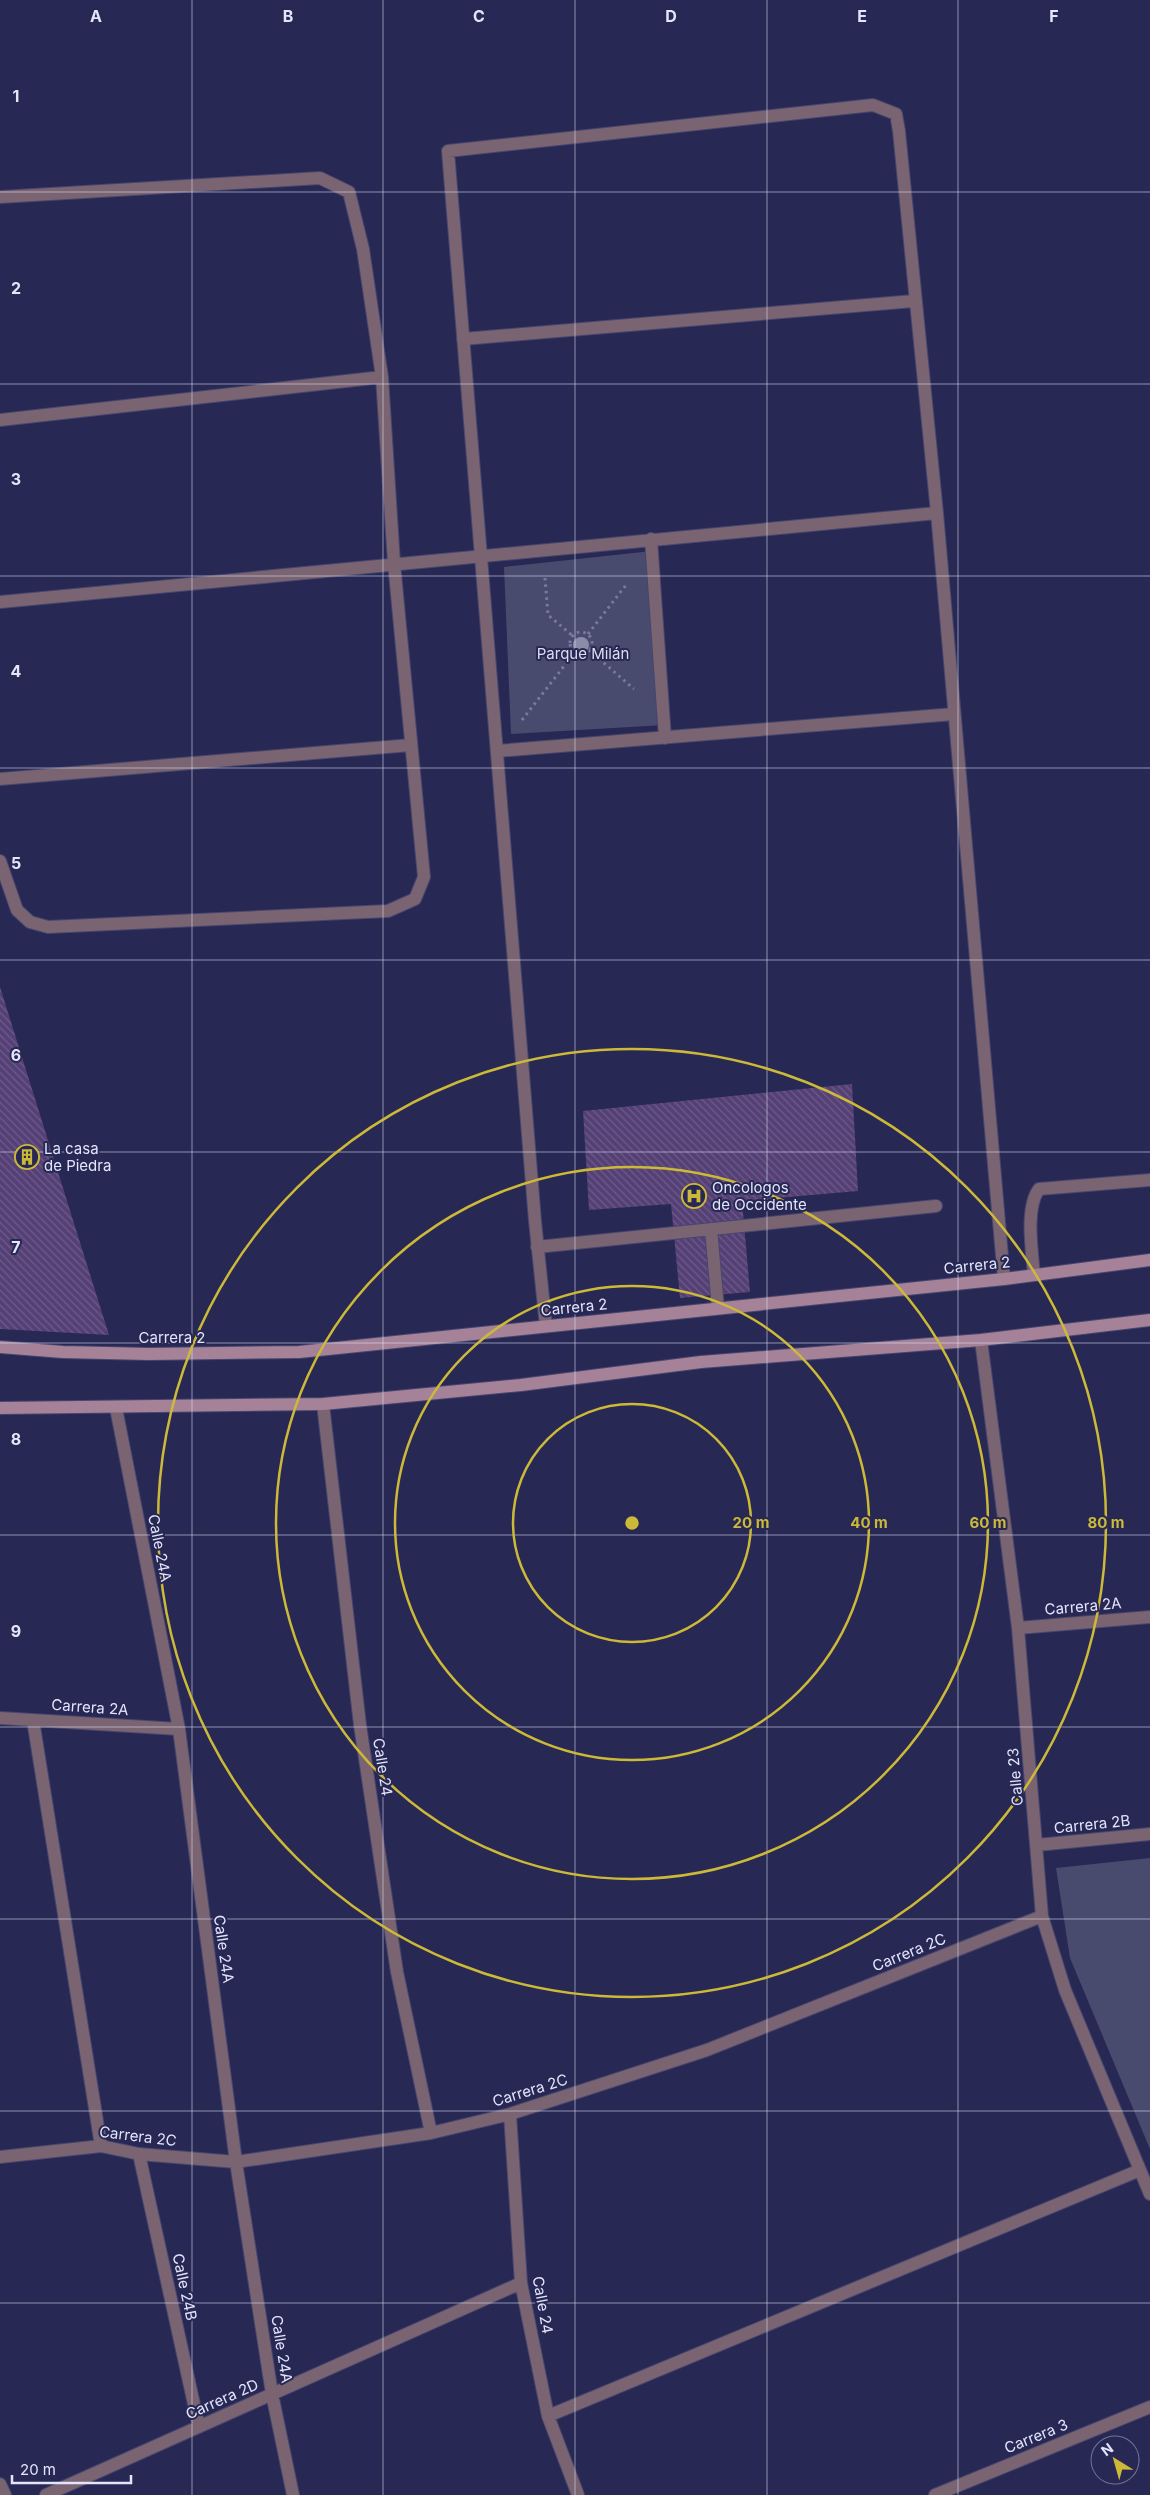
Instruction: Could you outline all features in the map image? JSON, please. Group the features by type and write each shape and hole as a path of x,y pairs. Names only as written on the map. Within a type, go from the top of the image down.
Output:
{"main road":[{"name":"Carrera 2","path":"0,1347 63,1352 139,1354 299,1352 1004,1279 1150,1260"},
{"path":"0,1408 323,1404 521,1385 701,1362 981,1340 1150,1320"}],"street":[{"path":"546,1326 537,1247 448,151 873,105 896,114 899,131 914,301 937,513 1004,1279"},
{"path":"0,197 320,178 349,192 363,249 382,377 394,563 424,877 415,899 388,911 48,927 30,922 17,910 0,861"},
{"path":"463,339 914,301"},
{"path":"0,420 382,377"},
{"path":"0,602 481,555 651,545 937,513"},
{"path":"651,545 665,738"},
{"path":"497,751 954,714"},
{"path":"0,779 411,746"},
{"path":"1034,1275 1031,1236 1032,1198 1039,1189 1150,1180"},
{"path":"537,1247 936,1206"},
{"path":"711,1229 718,1308"},
{"name":"Calle 23","path":"981,1340 1018,1628 1042,1916 1065,1990 1149,2188"},
{"name":"Calle 24","path":"323,1404 360,1725 397,1972 431,2132"},
{"name":"Calle 24A","path":"116,1408 178,1729 236,2162 272,2394 293,2495"},
{"name":"Carrera 2A","path":"1018,1628 1150,1617"},
{"name":"Carrera 2A","path":"0,1718 178,1729"},
{"path":"32,1720 101,2146"},
{"name":"Carrera 2B","path":"1037,1845 1150,1834"},
{"name":"Carrera 2C","path":"0,2156 101,2146 139,2154 236,2162 431,2132 510,2114 707,2050 1042,1916"},
{"name":"Calle 24","path":"510,2114 521,2283 548,2416 576,2494"},
{"name":"Calle 24B","path":"139,2154 199,2427"},
{"path":"548,2416 1140,2170"},
{"name":"Carrera 2D","path":"46,2495 521,2283"},
{"name":"Carrera 3","path":"935,2495 1150,2407"},
{"path":"0,2484 5,2495"}],"path":[{"path":"588,634 651,545"},
{"path":"545,571 548,615 573,636"},
{"path":"579,632 588,634 592,641 589,650 581,655 575,652 570,645 573,636 579,632"},
{"path":"589,650 641,695"},
{"path":"517,727 575,652"}],"green space":[{"name":"Parque Milán","path":"652,551 664,725 511,734 504,567"},
{"path":"1150,1858 1150,2149 1070,1958 1056,1868"}],"building":[{"name":"La casa de Piedra","path":"0,987 109,1335 0,1329"},
{"name":"Oncologos de Occidente","path":"852,1084 858,1191 742,1201 750,1292 680,1298 671,1204 589,1210 583,1111"}],"place":[{"name":"La casa de Piedra","path":"27,1157"},
{"name":"Oncologos de Occidente","path":"694,1196"}]}
